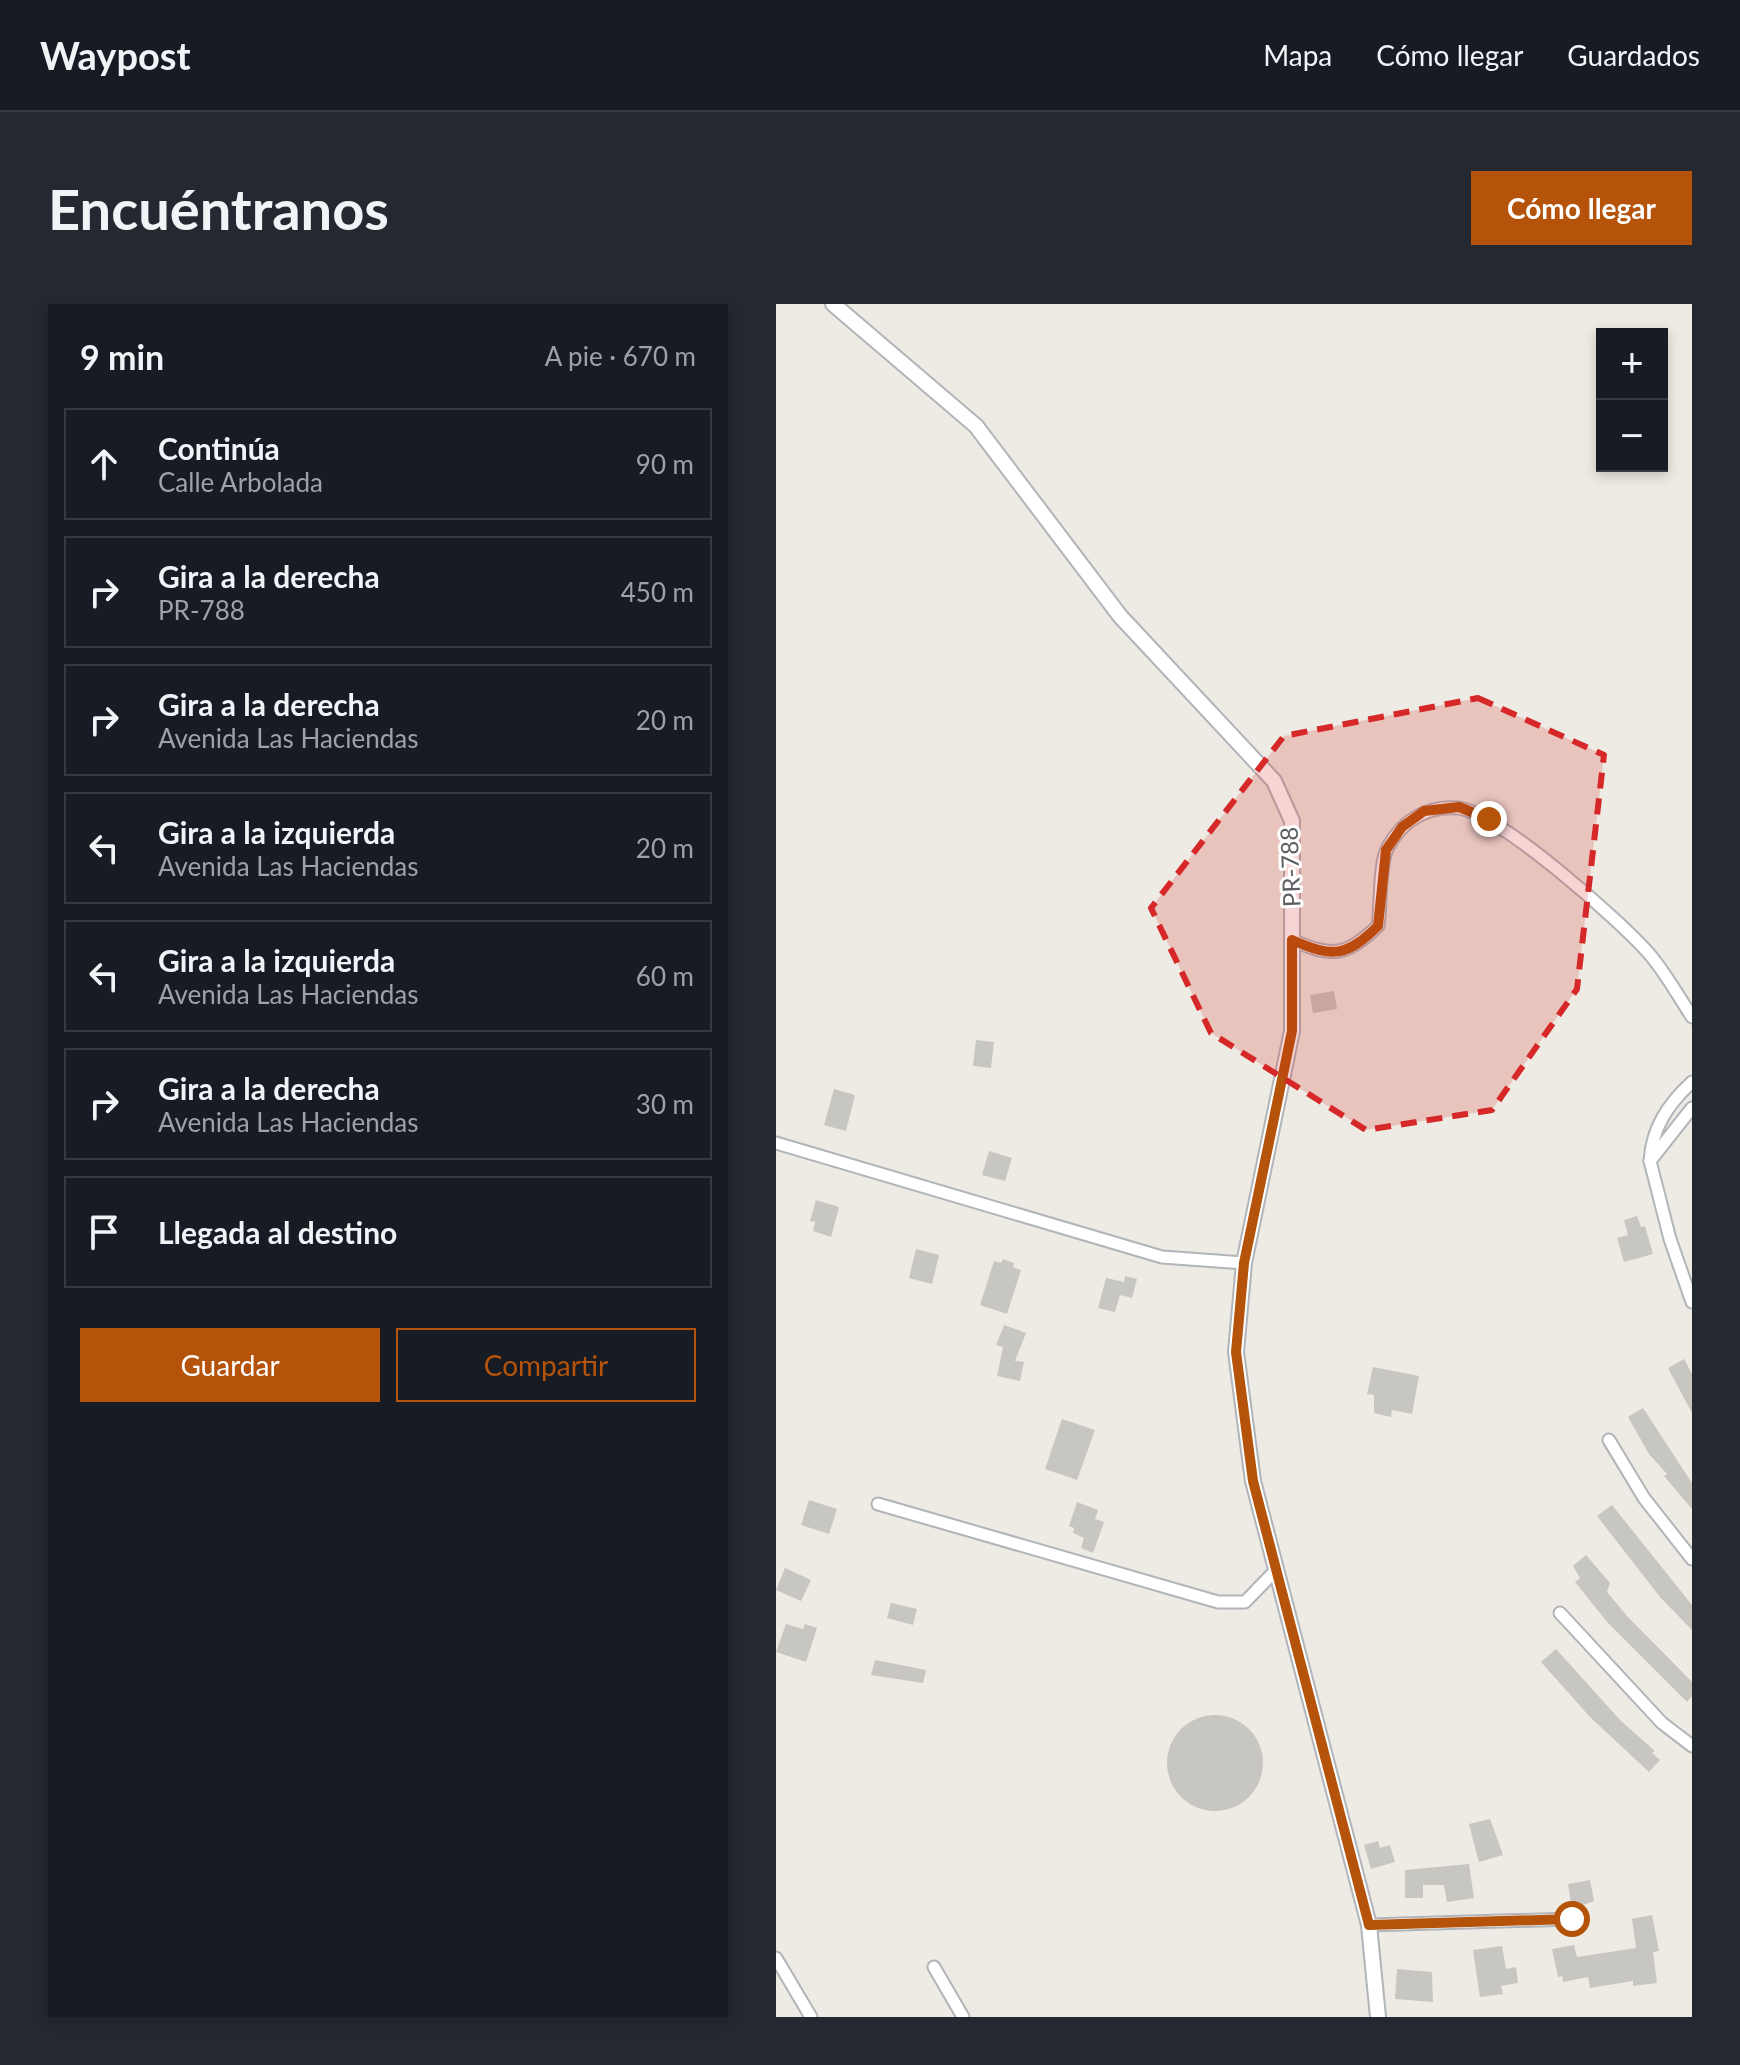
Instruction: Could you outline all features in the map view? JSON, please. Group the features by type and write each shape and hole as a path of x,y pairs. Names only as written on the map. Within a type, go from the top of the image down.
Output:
{"street":[{"name":"PR-788","path":"833,304 976,426 1120,616 1274,781 1292,821 1292,1031 1244,1263 1236,1352 1253,1481 1369,1925 1378,2017"},
{"path":"1292,940 1340,953 1358,945 1378,926 1386,850 1394,839 1424,811 1459,807 1489,819 1602,908 1652,957 1692,1017"},
{"path":"1692,1082 1676,1097 1659,1123 1651,1140 1650,1161 1670,1239 1692,1302"},
{"path":"1650,1161 1692,1108"},
{"path":"1659,1123 1671,1131"},
{"path":"776,1143 1162,1257 1244,1263"},
{"path":"1609,1440 1644,1498 1692,1559"},
{"path":"878,1504 1218,1602 1245,1602 1276,1570"},
{"path":"1560,1613 1662,1723 1692,1746"},
{"path":"1369,1925 1572,1919"},
{"path":"776,1958 811,2017"},
{"path":"934,1967 963,2017"}],"highlighted area":[{"path":"1478,698 1604,755 1577,989 1492,1110 1366,1130 1211,1033 1151,908 1284,736"}],"building":[{"path":"1334,991 1337,1009 1313,1013 1310,995"},
{"path":"976,1040 994,1042 991,1068 973,1066"},
{"path":"834,1089 855,1095 846,1131 824,1125"},
{"path":"989,1151 1012,1158 1005,1181 982,1175"},
{"path":"816,1200 839,1207 831,1237 813,1231 815,1222 810,1221"},
{"path":"1637,1216 1641,1227 1645,1226 1653,1254 1624,1262 1617,1238 1628,1235 1624,1220"},
{"path":"916,1249 939,1255 932,1284 909,1278"},
{"path":"1003,1259 1021,1270 1007,1314 980,1305 994,1261 1001,1263"},
{"path":"1125,1276 1137,1279 1132,1298 1120,1295 1115,1312 1098,1308 1106,1278 1124,1282"},
{"path":"1004,1325 1026,1333 1015,1361 1024,1362 1020,1381 997,1376 1003,1347 996,1345"},
{"path":"1684,1359 1692,1374 1692,1413 1668,1368"},
{"path":"1373,1367 1419,1376 1412,1414 1392,1410 1391,1417 1374,1413 1374,1395 1367,1394"},
{"path":"1643,1408 1692,1483 1692,1509 1664,1476 1667,1474 1649,1454 1628,1417"},
{"path":"1062,1419 1095,1430 1077,1480 1045,1469"},
{"path":"809,1500 837,1509 829,1534 801,1525"},
{"path":"1077,1502 1098,1510 1095,1519 1104,1522 1093,1553 1081,1548 1084,1538 1073,1533 1074,1528 1069,1526"},
{"path":"1612,1505 1692,1605 1692,1630 1660,1597 1597,1516"},
{"path":"1586,1555 1610,1583 1607,1592 1627,1616 1692,1682 1692,1696 1687,1702 1608,1623 1575,1582 1580,1578 1573,1566"},
{"path":"785,1568 811,1580 801,1601 776,1590"},
{"path":"891,1603 917,1609 913,1625 887,1618"},
{"path":"786,1624 803,1629 805,1624 817,1628 806,1662 776,1652"},
{"path":"1556,1649 1621,1721 1655,1751 1652,1753 1660,1760 1649,1772 1590,1717 1541,1662"},
{"path":"875,1660 926,1670 923,1683 871,1675"},
{"path":"1215,1715 1234,1718 1249,1729 1260,1744 1263,1763 1260,1782 1249,1797 1234,1808 1215,1811 1196,1808 1181,1797 1170,1782 1167,1763 1170,1744 1181,1729 1196,1718"},
{"path":"1490,1819 1503,1855 1479,1862 1469,1824"},
{"path":"1378,1841 1380,1848 1390,1845 1395,1862 1371,1869 1364,1845"},
{"path":"1469,1864 1474,1898 1447,1902 1444,1885 1423,1885 1423,1898 1405,1898 1405,1870"},
{"path":"1590,1880 1594,1901 1572,1909 1568,1884"},
{"path":"1652,1915 1659,1951 1653,1952 1657,1983 1633,1986 1633,1981 1590,1988 1588,1977 1563,1982 1562,1976 1558,1977 1552,1949 1574,1945 1577,1957 1636,1948 1632,1919"},
{"path":"1502,1946 1506,1969 1516,1967 1518,1983 1501,1986 1503,1994 1480,1997 1473,1950"},
{"path":"1397,1969 1432,1972 1433,2002 1395,1999"}],"route":[{"path":"1489,819 1459,807 1424,811 1402,827 1386,850 1378,926 1358,945 1340,953 1318,951 1292,940 1292,1031 1244,1263 1236,1352 1253,1481 1369,1925 1572,1919"}]}
